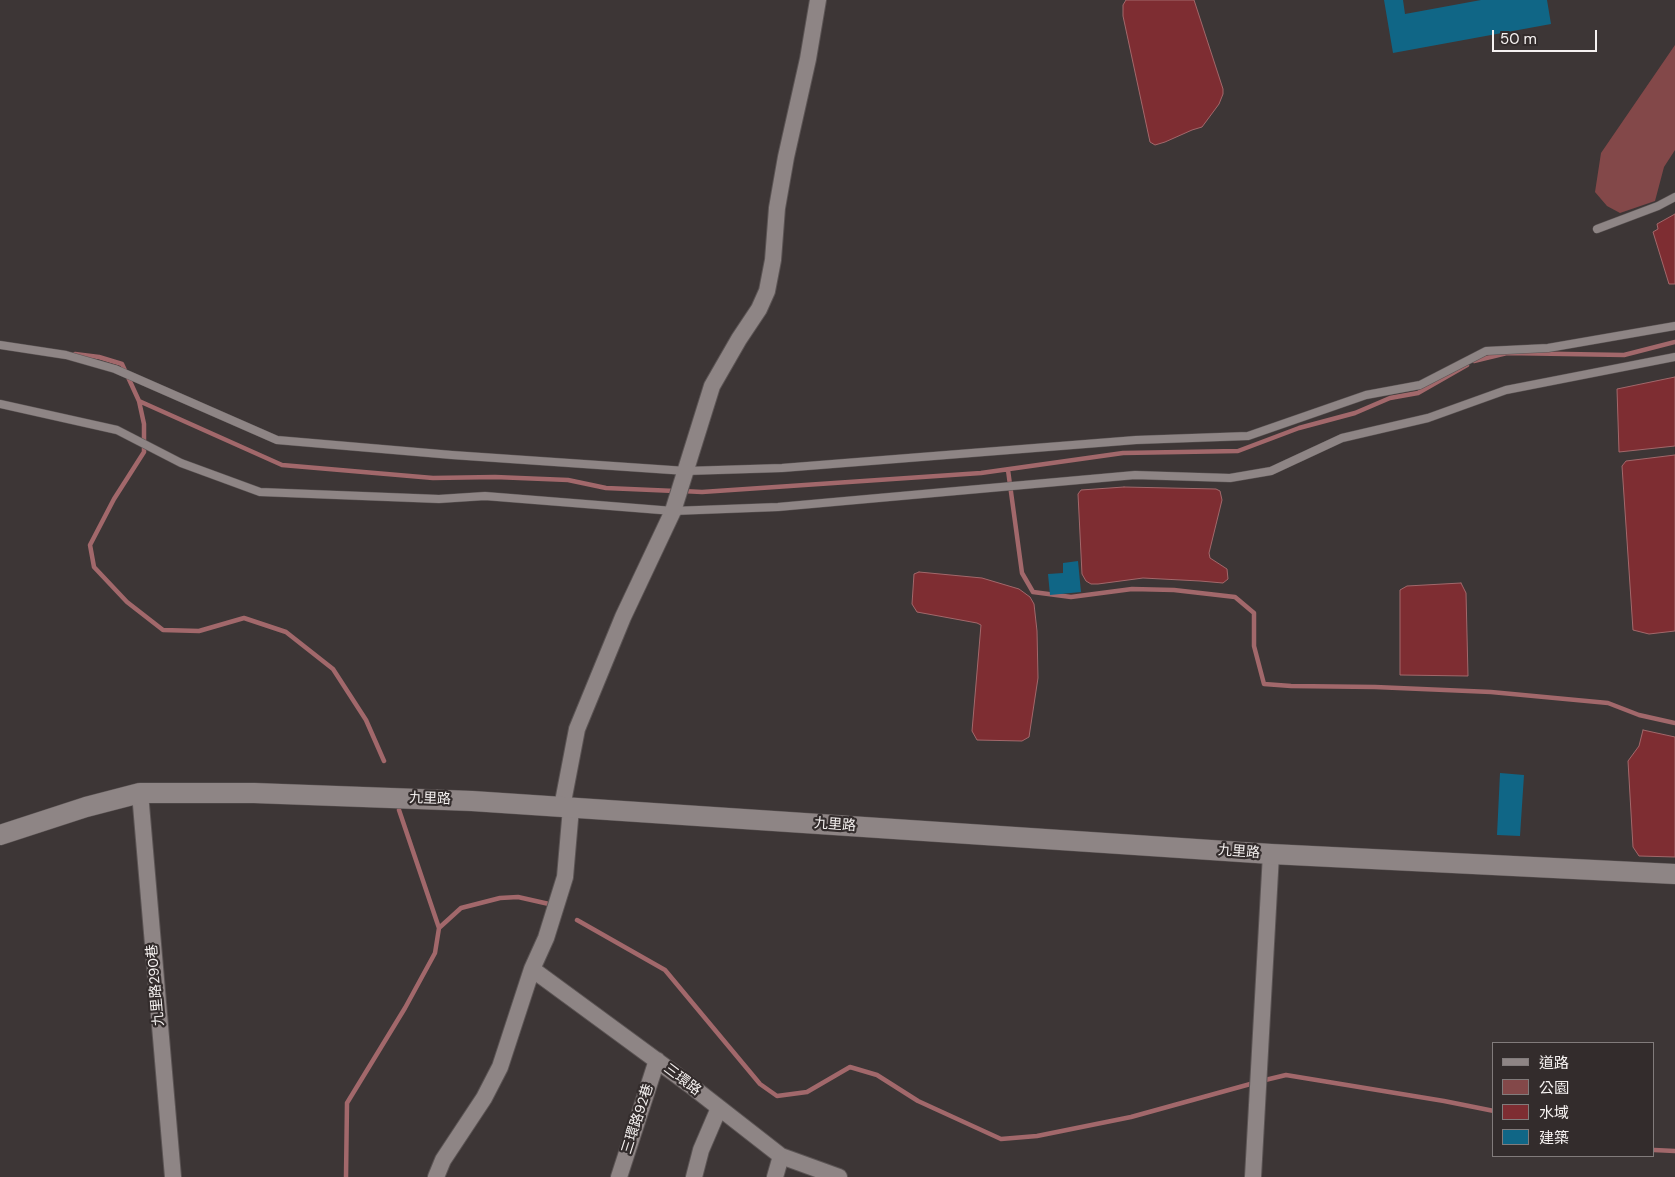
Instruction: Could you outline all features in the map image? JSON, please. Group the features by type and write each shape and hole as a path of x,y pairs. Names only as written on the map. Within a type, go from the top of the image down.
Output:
{"street":[{"path":"436,1177 443,1160 484,1098 500,1067 532,969 546,938 565,877 566,807 577,729 623,617 673,511 712,386 739,338 759,310 767,291 779,200 818,0"},
{"name":"九里路","path":"0,835 86,807 140,793 263,793 472,801 1271,854 1675,874"},
{"name":"九里路290巷","path":"140,793 173,1177"},
{"path":"1253,1177 1271,854"},
{"name":"三環路","path":"532,969 657,1060 780,1156 819,1173 839,1177"},
{"name":"三環路92巷","path":"619,1177 657,1060"},
{"path":"694,1177 704,1142 719,1108"},
{"path":"775,1177 780,1156"}],"lane":[{"path":"1597,229 1658,206 1675,197"},
{"path":"0,345 66,355 114,369 278,440 686,472 782,468 1136,440 1248,436 1366,395 1420,385 1486,351 1548,348 1675,326"},
{"path":"0,404 117,430 181,463 260,492 439,500 485,496 673,511 778,507 1135,475 1230,478 1271,471 1342,438 1428,418 1506,390 1675,357"}],"green space":[{"path":"1675,45 1675,150 1664,167 1655,201 1620,213 1607,206 1595,192 1601,153"}],"water":[{"path":"1126,0 1194,0 1223,89 1219,104 1202,127 1155,145 1150,142 1123,16 1123,5"},
{"path":"1675,214 1675,284 1669,284 1653,232 1658,229 1657,224"},
{"path":"1675,377 1675,446 1619,452 1617,389"},
{"path":"1675,455 1675,631 1649,634 1633,630 1622,466 1626,461"},
{"path":"1124,487 1216,489 1220,491 1222,500 1209,553 1210,558 1227,569 1228,579 1223,583 1143,578 1098,584 1091,584 1086,581 1082,574 1078,494 1081,490"},
{"path":"919,572 982,578 1019,589 1030,597 1034,604 1037,631 1038,678 1029,737 1022,741 977,740 972,731 981,625 917,612 912,604 914,574"},
{"path":"1461,583 1466,593 1468,676 1400,675 1400,590 1407,586"},
{"path":"1643,730 1675,737 1675,857 1639,856 1633,847 1628,761 1639,746"}],"building":[{"path":"1384,0 1403,0 1405,14 1481,0 1547,0 1551,24 1393,53"},
{"path":"1078,561 1081,592 1050,595 1048,574 1063,573 1063,563"},
{"path":"1500,773 1524,775 1520,836 1497,835"}],"waterway":[{"path":"1474,361 1507,353 1624,355 1675,342"},
{"path":"75,354 99,357 122,364 139,401 144,424 144,452 114,499 90,545 94,567 127,602 163,630 199,631 244,618 286,632 333,669 366,720 384,761"},
{"path":"682,491 702,492 981,473 1123,453 1238,451 1299,428 1355,413 1390,398 1418,393 1467,365"},
{"path":"139,401 282,465 433,478 495,477 568,480 606,488 675,491"},
{"path":"1008,470 1022,573 1033,592 1071,597 1132,589 1174,590 1235,597 1254,613 1254,646 1264,684 1491,692 1608,703 1639,715 1675,723"},
{"path":"346,1177 347,1103 405,1008 435,953 439,928 399,810"},
{"path":"439,928 461,908 500,898 518,897 549,904"},
{"path":"577,920 665,970 760,1084 777,1096 807,1092 850,1067 877,1075 918,1101 1001,1139 1037,1136 1131,1117 1254,1083"},
{"path":"1261,1081 1286,1075 1492,1111"},
{"path":"1655,1150 1675,1151"}]}
